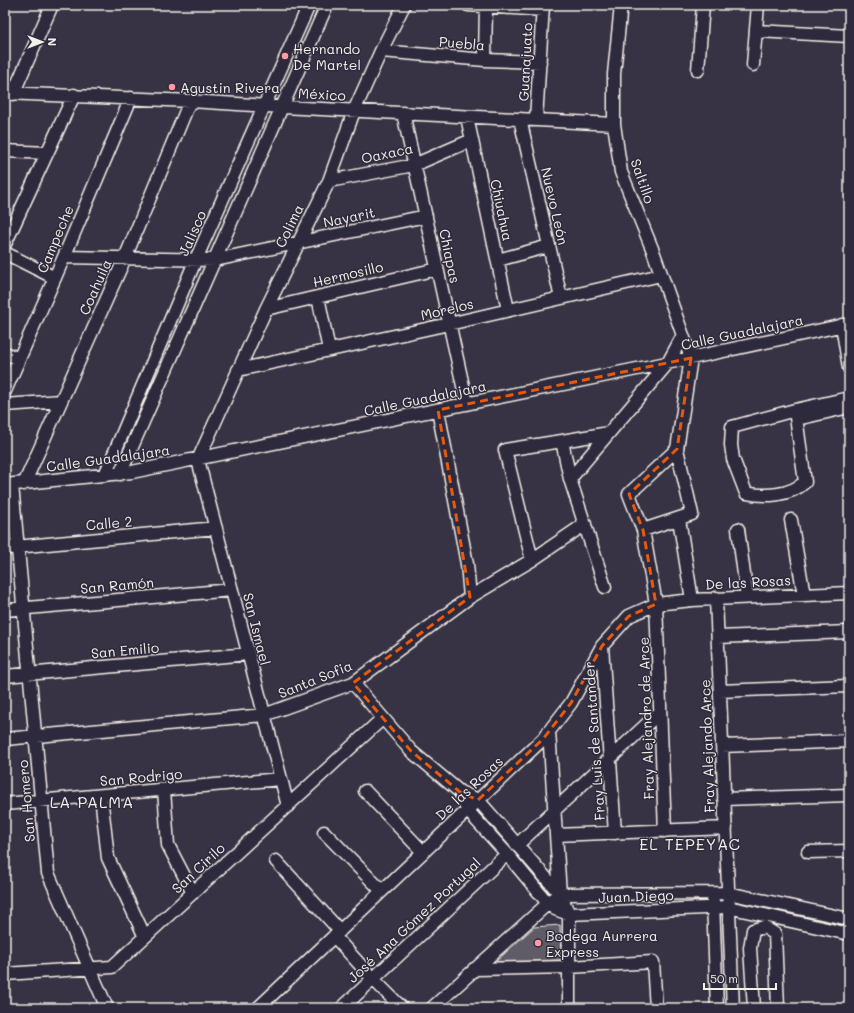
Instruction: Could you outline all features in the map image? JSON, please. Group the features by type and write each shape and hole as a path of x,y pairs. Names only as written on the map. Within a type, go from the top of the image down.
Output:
{"street":[{"path":"9,93 52,5"},
{"name":"Jalisco","path":"105,475 196,259 309,5"},
{"path":"120,474 328,5"},
{"name":"Colima","path":"198,460 266,309 297,243 329,181 354,111 404,5"},
{"path":"468,5 543,7"},
{"name":"Saltillo","path":"621,5 614,74 614,124 621,172 691,358"},
{"path":"698,70 703,5"},
{"path":"753,65 758,5"},
{"path":"485,60 486,6"},
{"name":"Guanajuato","path":"536,120 543,7"},
{"path":"300,26 316,31"},
{"path":"756,31 849,36"},
{"name":"Puebla","path":"381,51 485,60 540,62"},
{"name":"México","path":"9,93 74,95 614,124"},
{"path":"5,244 74,95"},
{"name":"Campeche","path":"5,391 132,98"},
{"name":"Coahuila","path":"24,484 125,258 190,101"},
{"name":"Chiapas","path":"403,113 467,404"},
{"name":"Chiuahua","path":"467,117 508,310"},
{"name":"Nuevo León","path":"520,119 561,298"},
{"name":"Oaxaca","path":"329,181 414,165 472,140"},
{"path":"5,151 47,153"},
{"name":"Nayarit","path":"64,257 215,260 426,216"},
{"path":"498,260 549,246"},
{"path":"5,254 55,278"},
{"name":"Hermosillo","path":"266,309 437,269"},
{"name":"Morelos","path":"238,370 449,324 661,275"},
{"path":"318,296 329,350"},
{"path":"846,325 849,368"},
{"name":"Calle Guadalajara","path":"8,485 120,474 198,460 846,325"},
{"path":"570,479 668,363 683,335"},
{"path":"5,353 19,359"},
{"path":"677,448 629,494 643,530 692,514 677,448 691,358"},
{"path":"796,414 849,398"},
{"path":"5,405 61,401"},
{"path":"796,414 805,482 798,488 788,493 758,495 746,493 733,459 731,445 732,427 796,414 849,407"},
{"path":"438,410 467,564 470,596"},
{"path":"532,560 505,450 609,433"},
{"path":"562,441 570,479 605,587"},
{"name":"San Ismael","path":"198,460 288,806"},
{"name":"San Homero","path":"8,485 18,547 48,874 90,968 106,1008"},
{"name":"De las Rosas","path":"679,519 692,600"},
{"name":"De las Rosas","path":"791,520 804,595"},
{"name":"Santa Sofia","path":"5,739 264,715 353,683 470,596 532,560 585,524"},
{"name":"Calle 2","path":"5,548 216,528"},
{"path":"738,529 747,597"},
{"name":"Fray Alejandro de Arce","path":"643,530 656,604 665,831"},
{"name":"San Ramón","path":"5,610 232,590"},
{"name":"De las Rosas","path":"258,1008 542,739 571,704 602,646 629,616 656,604 692,600 849,593"},
{"name":"Fray Alejando Arce","path":"716,598 733,1008"},
{"path":"718,637 849,632"},
{"name":"Fray Luis de Santander","path":"602,646 611,758 615,833"},
{"name":"San Emilio","path":"5,676 248,654"},
{"path":"353,683 411,751 460,792 478,800 560,894 569,914 569,1008"},
{"path":"720,691 849,686"},
{"path":"517,845 660,712"},
{"name":"San Cirilo","path":"5,974 112,966 383,718"},
{"path":"549,731 560,894"},
{"path":"722,746 849,741"},
{"name":"San Rodrigo","path":"5,804 281,779"},
{"path":"164,790 168,845 193,893"},
{"path":"365,791 423,852"},
{"path":"460,792 467,810"},
{"path":"724,799 849,795"},
{"path":"101,796 108,858 145,937"},
{"name":"Juan Diego","path":"467,810 507,854 549,904 555,909 569,914 728,907 849,934"},
{"path":"556,835 726,828"},
{"path":"324,832 382,891"},
{"path":"808,852 849,851"},
{"name":"José Ana Gómez Portugal","path":"342,1008 507,854"},
{"path":"276,861 337,933 373,979 402,1008"},
{"name":"Juan Diego","path":"560,894 728,893 849,919"},
{"path":"432,1008 560,894"},
{"path":"712,894 717,1008"},
{"path":"754,1008 750,948 753,930 764,928 775,934 778,1008"},
{"path":"474,969 569,967 653,962 656,1008"}],"highlighted area":[{"path":"691,358 677,449 629,494 643,530 656,604 629,616 602,646 571,703 543,739 478,800 460,792 411,751 353,683 470,597 438,410"}],"building":[{"name":"Bodega Aurrera Express","path":"560,925 561,960 494,963 534,927"}],"place":[{"name":"Hernando De Martel","path":"285,56"},
{"name":"Agustin Rivera","path":"172,87"},
{"name":"Bodega Aurrera Express","path":"538,943"}],"district":[{"name":"LA PALMA","path":"92,801"},
{"name":"EL TEPEYAC","path":"690,843"}]}
